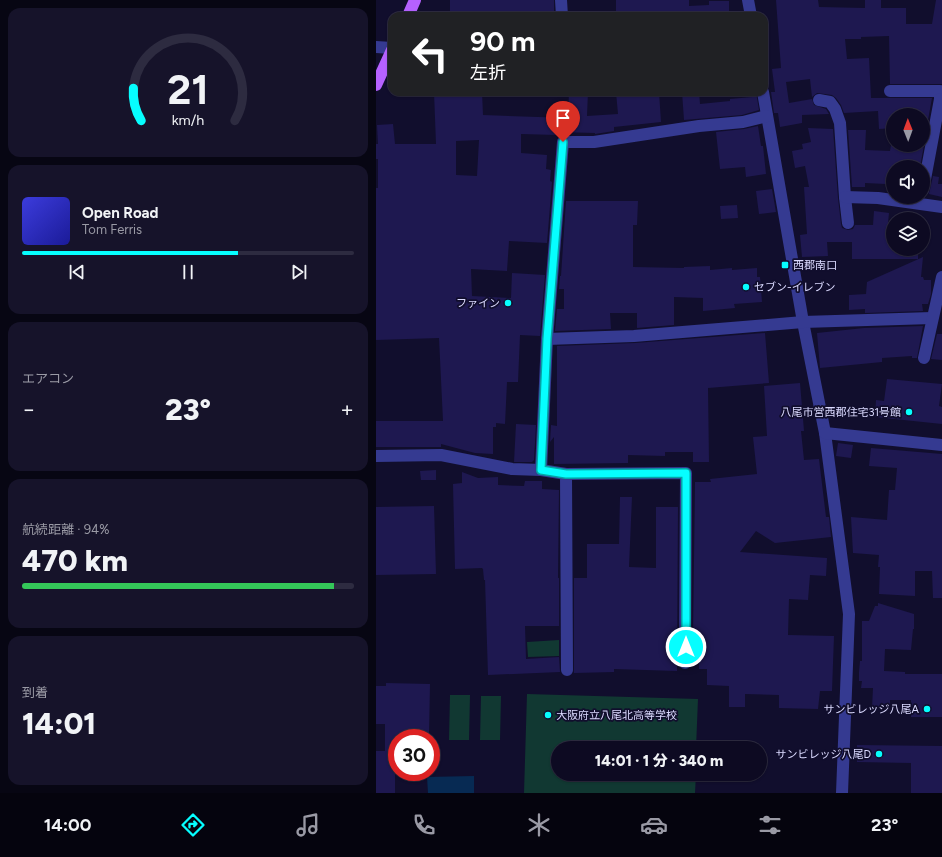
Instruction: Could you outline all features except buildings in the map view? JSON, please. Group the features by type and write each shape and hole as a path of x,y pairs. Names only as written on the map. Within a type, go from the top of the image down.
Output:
{"main road":[{"path":"410,12 415,0"},
{"path":"376,85 388,58"}],"street":[{"path":"561,0 562,12"},
{"path":"748,0 750,12"},
{"path":"376,48 388,49"},
{"path":"890,91 940,91 941,99 929,160"},
{"path":"764,96 803,322 825,434 849,614 842,793"},
{"path":"820,100 830,102 835,108 840,123 848,223"},
{"path":"541,470 547,339 563,142 594,142 699,126 743,122 767,116"},
{"path":"845,197 886,198"},
{"path":"930,203 942,208"},
{"path":"924,358 942,276"},
{"path":"547,339 634,336 803,322 932,318"},
{"path":"825,434 942,445"},
{"path":"376,456 440,455 512,469 541,470 566,474 686,473 686,663"},
{"path":"566,474 567,670"}],"green space":[{"path":"559,640 559,656 528,657 527,642"},
{"path":"527,694 698,699 696,741 551,741 551,781 696,781 695,793 524,793"},
{"path":"450,695 470,695 469,740 449,740"},
{"path":"481,696 501,696 500,740 480,740"}],"water":[{"path":"474,776 474,793 428,793 427,781 440,781 440,777"}],"place":[{"name":"西郡南口","path":"785,265"},
{"name":"セブン-イレブン","path":"746,287"},
{"name":"ファイン","path":"508,303"},
{"name":"八尾市営西郡住宅31号館","path":"909,412"},
{"name":"サンビレッジ八尾A","path":"927,709"},
{"name":"大阪府立八尾北高等学校","path":"548,715"},
{"name":"サンビレッジ八尾D","path":"879,754"}],"route":[{"path":"563,142 547,339 541,470 566,474 686,473 686,647"}]}
